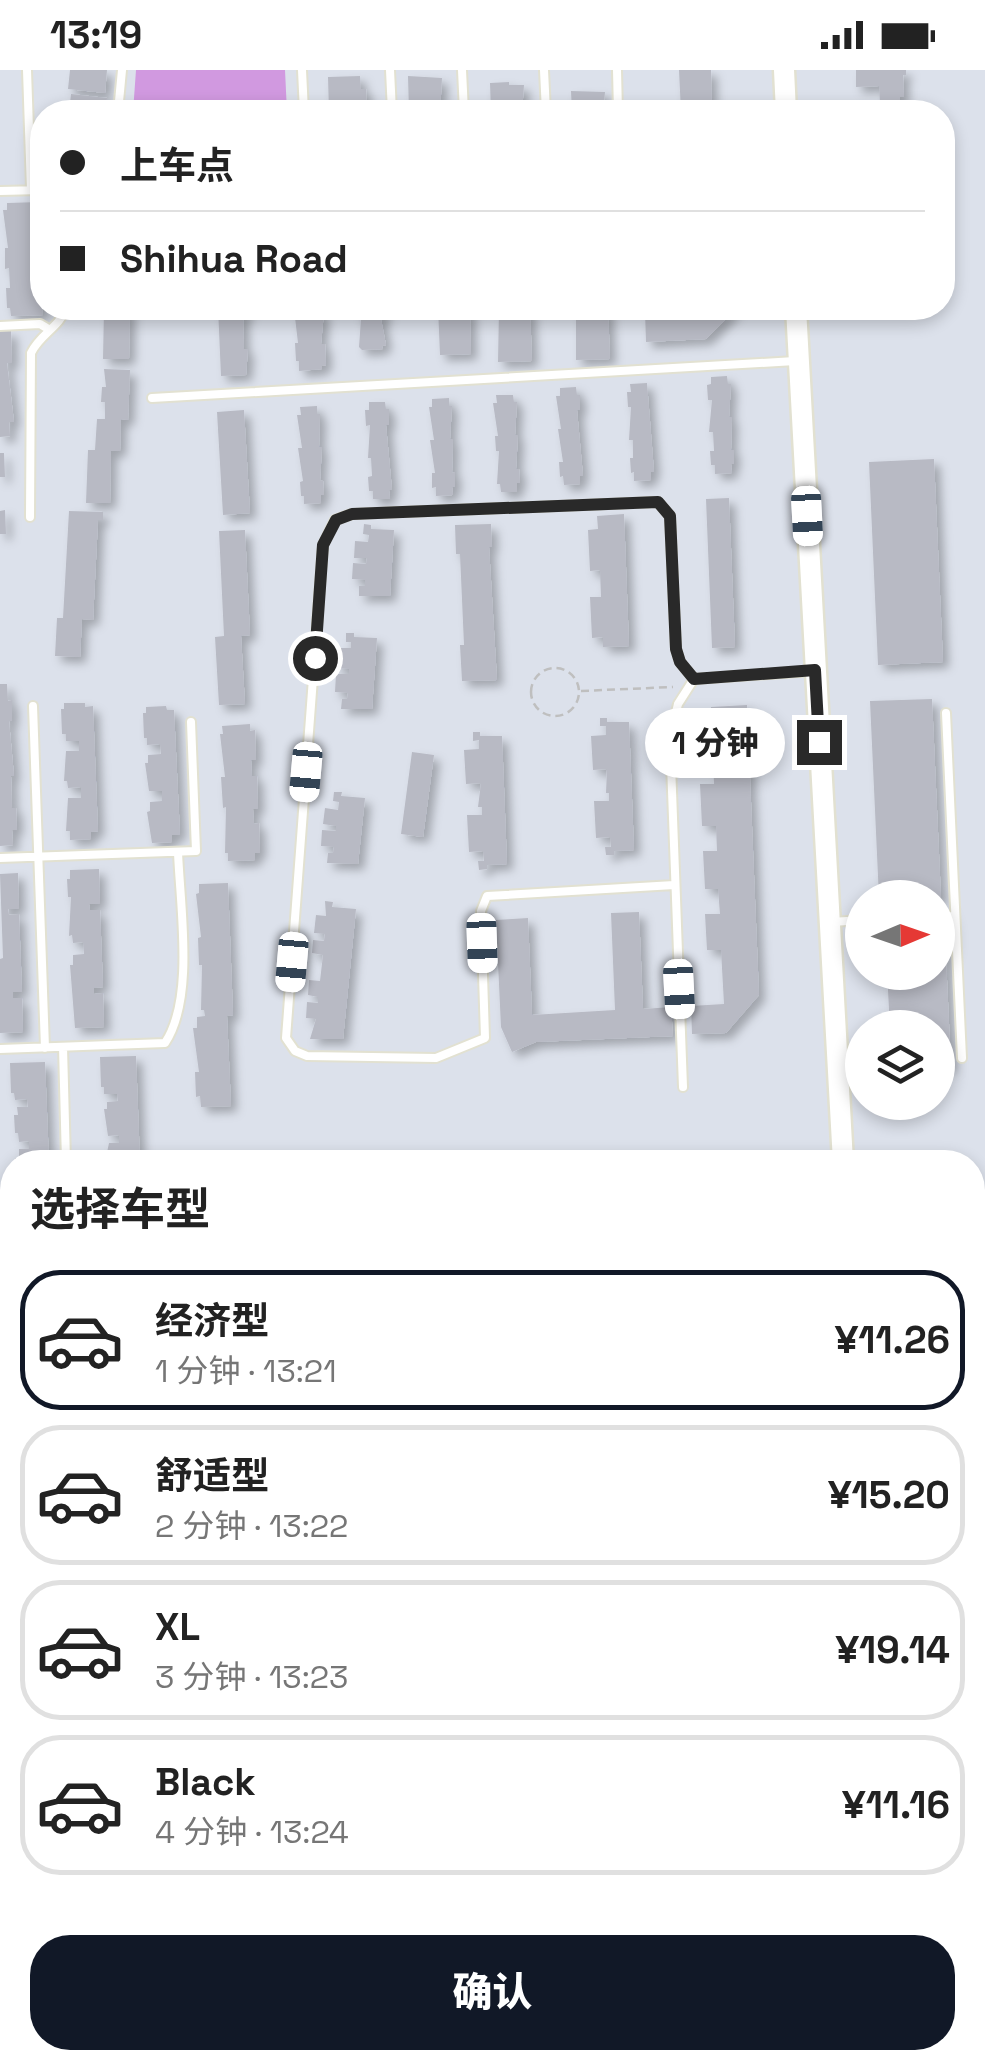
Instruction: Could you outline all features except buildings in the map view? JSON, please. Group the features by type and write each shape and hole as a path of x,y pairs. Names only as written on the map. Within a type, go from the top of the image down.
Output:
{"street":[{"path":"784,70 785,100"},
{"path":"797,320 842,1150"}],"lane":[{"path":"26,70 30,165"},
{"path":"119,100 122,70"},
{"path":"302,70 303,100"},
{"path":"390,70 391,100"},
{"path":"462,70 463,100"},
{"path":"544,70 545,100"},
{"path":"616,70 617,100"},
{"path":"0,191 30,189"},
{"path":"30,517 30,353 36,341 62,320"},
{"path":"0,326 40,324 50,330"},
{"path":"152,398 799,361"},
{"path":"674,886 487,896 481,911 486,1038 477,1043 436,1058 307,1056 288,1045 323,545 336,520 352,514 658,502 670,516 676,649 692,683"},
{"path":"692,683 815,670"},
{"path":"684,1087 670,738 678,704 692,683"},
{"path":"33,706 45,1048"},
{"path":"946,713 962,1058"},
{"path":"0,858 196,851 191,722"},
{"path":"0,1049 165,1043 176,1027 183,996 178,852"},
{"path":"829,922 845,921"},
{"path":"63,1047 66,1150"}],"path":[{"path":"557,667 571,672 580,691 572,710 557,716 542,712 531,692 542,671 557,667"},
{"path":"580,691 692,683"}],"shaded area":[{"path":"136,70 285,70 286,100 134,100"}],"route":[{"path":"315,658 323,545 336,520 352,514 658,502 670,516 676,649 687,674 694,679 815,670 819,742"}]}
